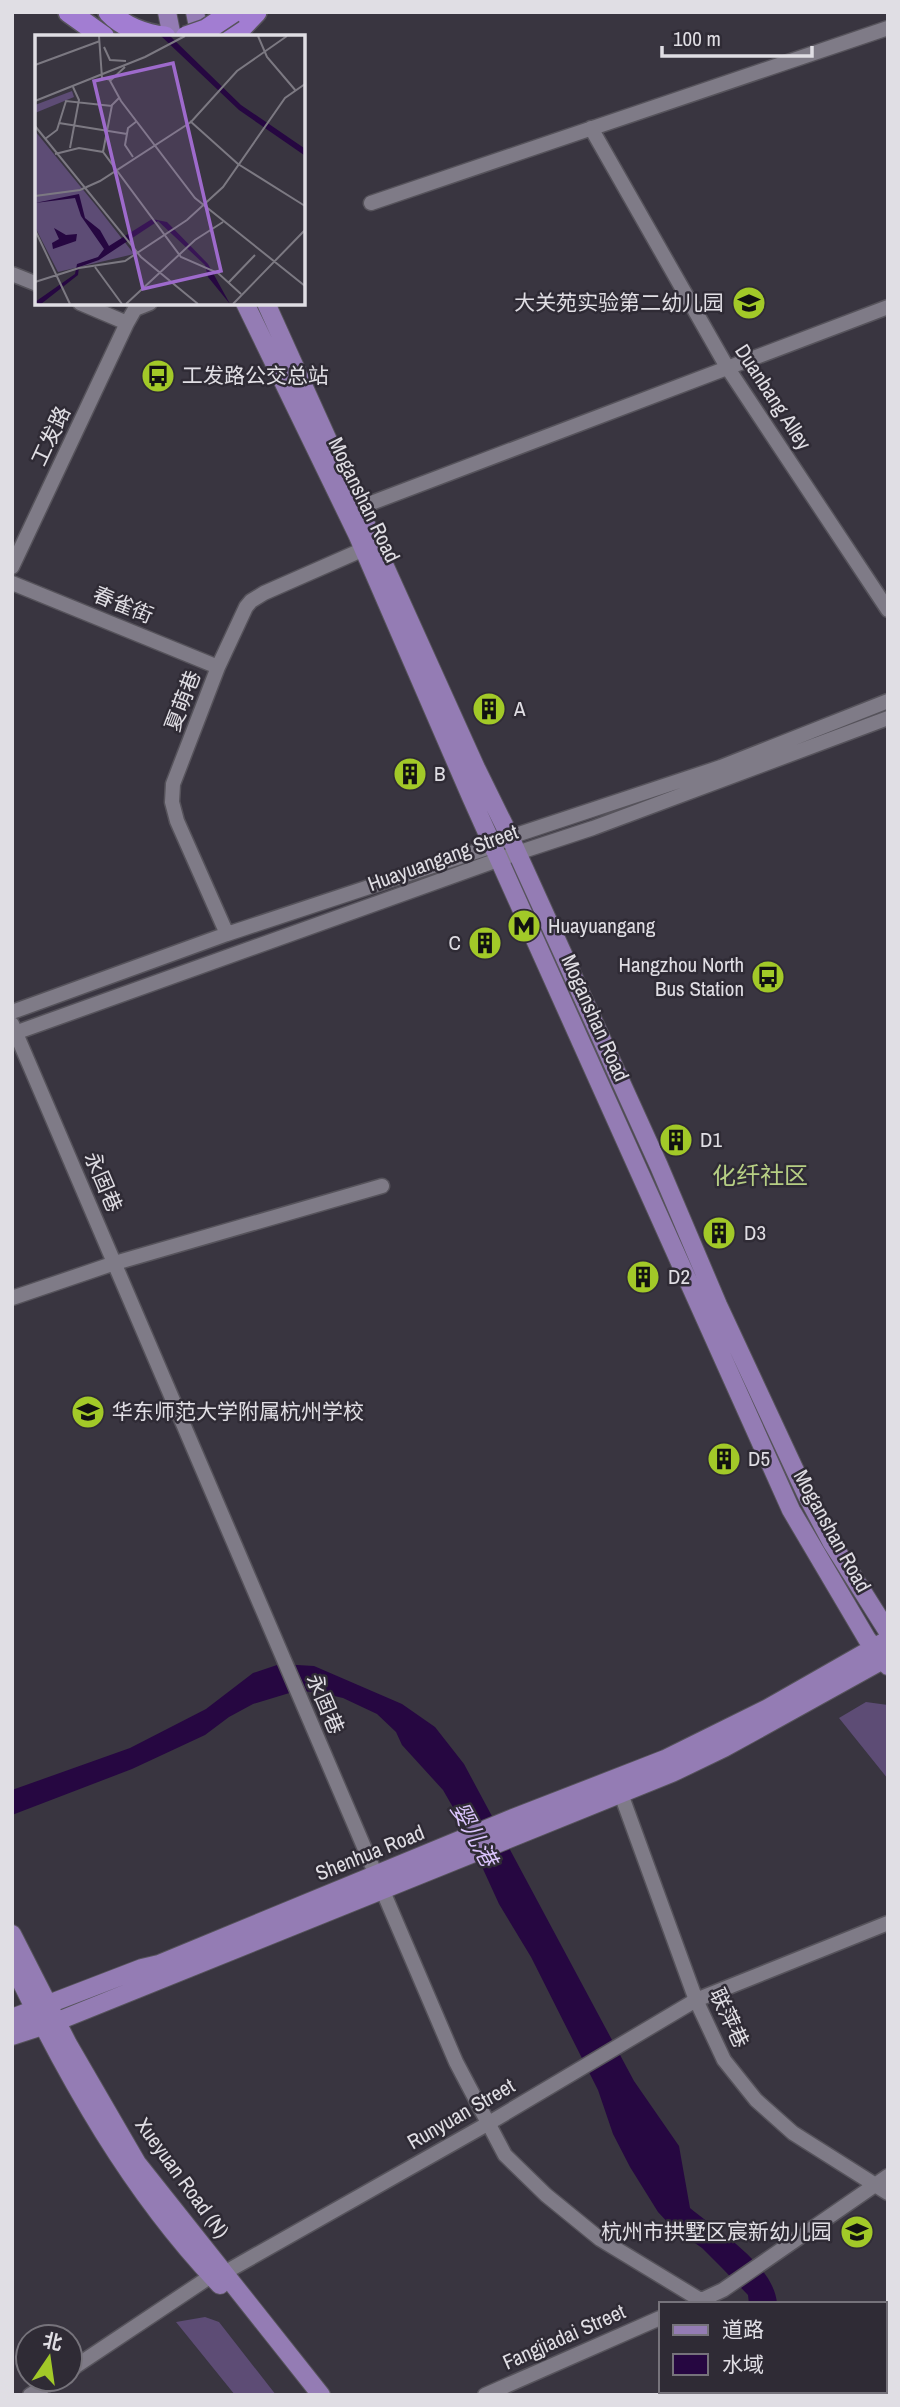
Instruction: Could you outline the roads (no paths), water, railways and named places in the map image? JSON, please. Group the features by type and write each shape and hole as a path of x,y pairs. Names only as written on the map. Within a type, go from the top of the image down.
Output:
{"highway":[{"path":"69,12 101,35"},
{"path":"109,12 134,29 157,35"},
{"path":"192,35 206,30 233,12"},
{"path":"234,35 256,12"}],"main road":[{"path":"167,12 172,35"},
{"path":"195,12 200,35"},
{"name":"Moganshan Road","path":"245,304 659,1166 718,1305 800,1482 832,1543 888,1632"},
{"name":"Moganshan Road","path":"266,304 471,755 505,849 791,1510 884,1655"},
{"name":"Shenhua Road","path":"511,1828 621,1794 724,1748 884,1655"},
{"name":"Shenhua Road","path":"12,2036 142,1968 380,1882 511,1828 694,1746 884,1655"},
{"name":"Xueyuan Road (N)","path":"12,1934 47,2016 115,2152 167,2225 217,2274 321,2395"},
{"name":"Xueyuan Road (N)","path":"12,1963 47,2016"},
{"name":"Shenhua Road","path":"12,2018 47,2016"},
{"name":"Xueyuan Road (N)","path":"217,2274 308,2395"}],"street":[{"path":"371,203 888,28"},
{"name":"Duanbang Alley","path":"591,128 727,367 888,610"},
{"path":"12,274 35,283"},
{"path":"82,304 127,323"},
{"name":"工发路","path":"12,567 127,323 135,309 148,304"},
{"path":"358,508 888,307"},
{"name":"夏萌巷","path":"227,934 177,821 172,802 173,784 218,667 251,601 364,550"},
{"name":"春雀街","path":"12,583 218,667"},
{"name":"Huayuangang Street","path":"14,1030 505,849 888,701"},
{"name":"Huayuangang Street","path":"12,1012 227,934 505,849 593,828 888,719"},
{"name":"永固巷","path":"14,1030 457,2062 505,2155 546,2195 600,2239 701,2302"},
{"path":"12,1298 115,1263 382,1186"},
{"name":"联萍巷","path":"621,1794 696,2000 724,2060 756,2100 793,2133 881,2189"},
{"name":"Runyuan Street","path":"84,2361 217,2274 489,2123 696,2000 888,1923"},
{"path":"701,2302 881,2189 888,2176"},
{"name":"Fangjiadai Street","path":"485,2395 659,2318"}],"water":[{"name":"婴儿港","path":"280,1664 314,1666 402,1704 435,1727 464,1764 634,2081 679,2146 690,2208 756,2263 774,2290 777,2302 749,2302 748,2295 702,2248 672,2227 658,2212 613,2134 598,2090 531,1957 499,1904 462,1823 443,1790 402,1745 396,1732 377,1714 343,1698 317,1692 296,1691 253,1704 229,1717 205,1735 132,1769 12,1815 12,1790 130,1748 206,1709 253,1673"}],"place":[{"name":"大关苑实验第二幼儿园","path":"749,303"},
{"name":"工发路公交总站","path":"158,376"},
{"name":"A","path":"489,709"},
{"name":"B","path":"410,774"},
{"name":"Huayuangang","path":"524,926"},
{"name":"C","path":"485,943"},
{"name":"Hangzhou North Bus Station","path":"768,977"},
{"name":"D1","path":"676,1140"},
{"name":"D3","path":"719,1233"},
{"name":"D2","path":"643,1277"},
{"name":"华东师范大学附属杭州学校","path":"88,1412"},
{"name":"D5","path":"724,1459"},
{"name":"杭州市拱墅区宸新幼儿园","path":"857,2232"}],"district":[{"name":"化纤社区","path":"760,1176"}]}
